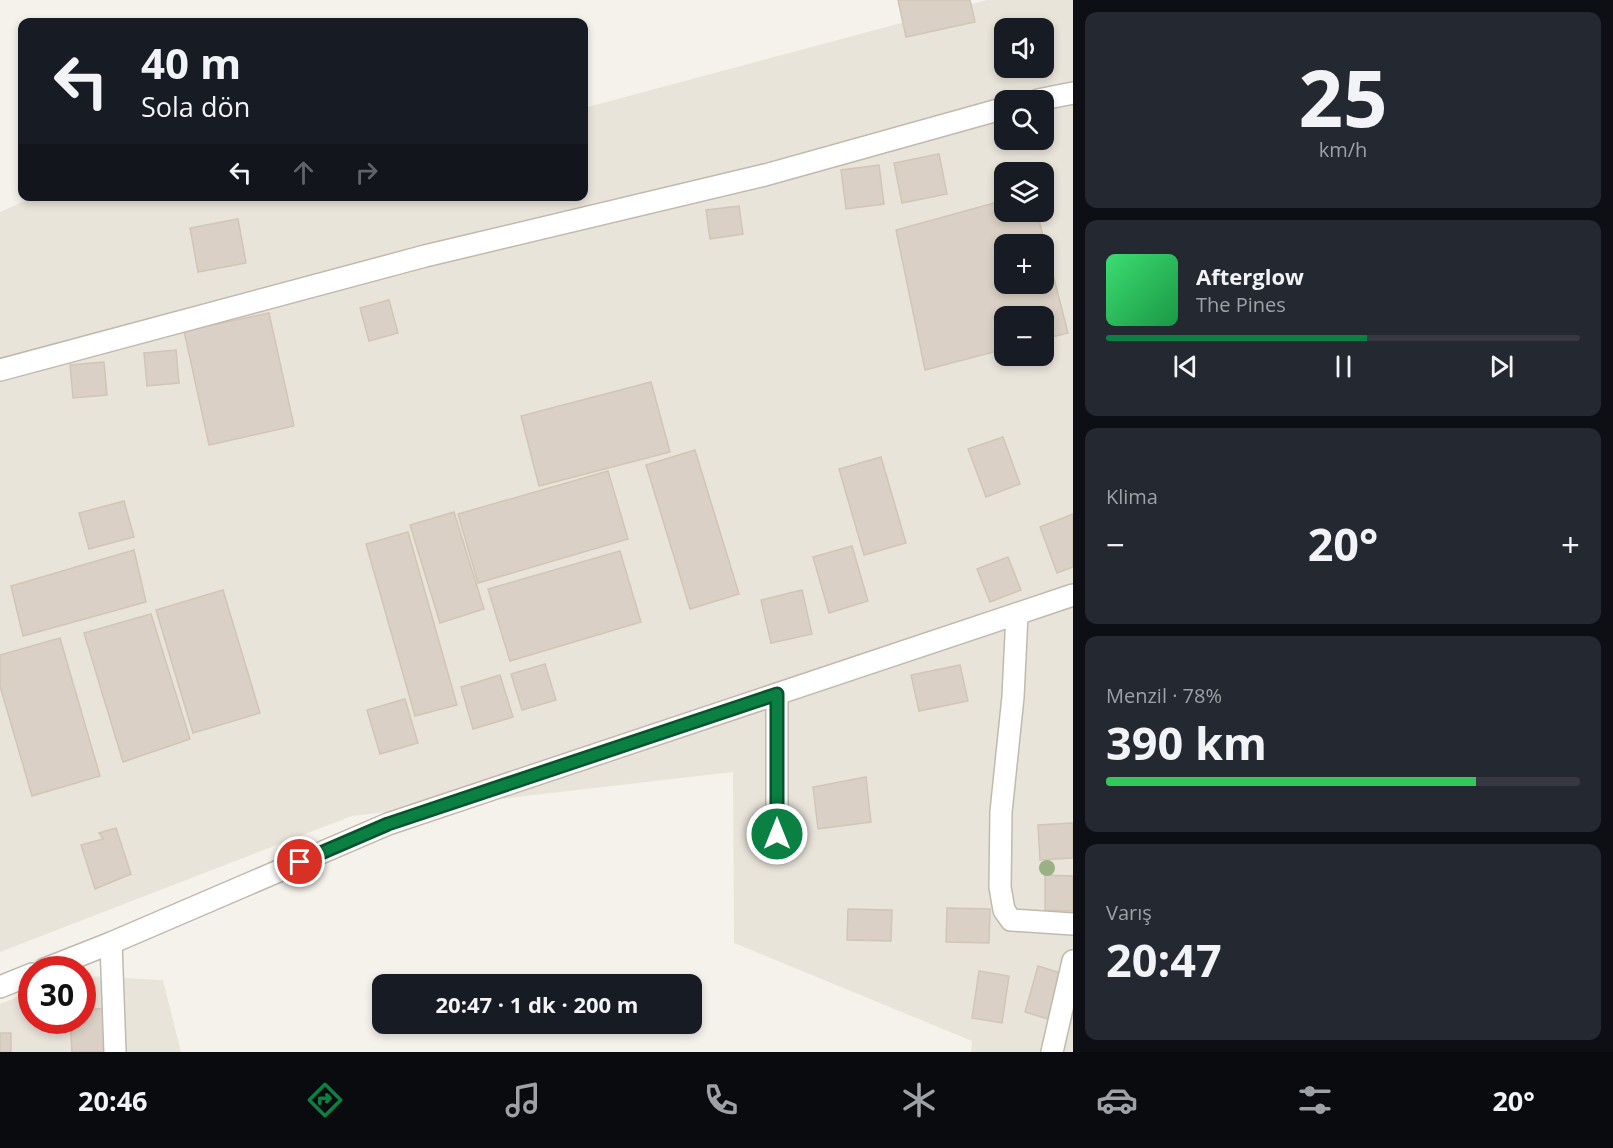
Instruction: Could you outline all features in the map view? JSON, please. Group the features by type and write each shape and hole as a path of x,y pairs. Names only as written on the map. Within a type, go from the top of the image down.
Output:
{"street":[{"path":"1054,97 1073,93"},
{"path":"0,370 425,256 765,175 994,111"},
{"path":"78,956 388,824 1073,595"},
{"path":"1017,614 1001,812 1000,887 1004,910 1011,920 1073,924"},
{"path":"777,694 777,834"},
{"path":"111,943 115,1052"},
{"path":"1052,1052 1073,961"},
{"path":"0,987 18,980"}],"shaded area":[{"path":"987,0 1073,0 1073,1052 971,1052 972,1041 734,943 733,772 352,816 0,952 0,212 25,201 588,201 588,107"},
{"path":"96,977 163,980 181,1052 0,1052 0,1004 18,996 18,1034 96,1034"}],"building":[{"path":"898,0 970,0 975,22 906,37"},
{"path":"939,154 947,194 902,203 894,163"},
{"path":"879,165 884,204 846,209 841,170"},
{"path":"994,203 994,222 1040,222 1043,234 994,234 994,294 1054,294 1054,278 1068,333 1054,336 1054,306 994,306 994,352 925,370 896,230"},
{"path":"739,206 743,234 710,239 706,210"},
{"path":"238,219 246,263 198,272 190,228"},
{"path":"389,300 398,333 369,341 360,308"},
{"path":"269,313 294,426 209,445 184,331"},
{"path":"176,350 179,383 147,386 144,353"},
{"path":"104,362 107,395 73,398 70,365"},
{"path":"651,382 670,452 539,486 521,416"},
{"path":"1003,437 1020,484 986,497 968,449"},
{"path":"695,450 739,594 690,609 646,465"},
{"path":"881,457 906,543 864,555 839,469"},
{"path":"608,471 628,539 478,583 458,514"},
{"path":"124,501 134,537 89,549 79,513"},
{"path":"454,512 484,609 440,623 410,525"},
{"path":"1073,514 1073,567 1057,573 1040,527"},
{"path":"408,532 457,705 415,716 366,544"},
{"path":"852,546 868,601 829,613 813,557"},
{"path":"134,550 146,602 23,636 11,586"},
{"path":"620,551 641,622 510,661 488,589"},
{"path":"1008,557 1021,590 990,602 977,569"},
{"path":"223,590 260,713 193,733 156,610"},
{"path":"802,590 812,634 771,643 761,600"},
{"path":"151,614 190,739 123,762 84,633"},
{"path":"60,638 100,776 32,796 0,686 0,655"},
{"path":"545,664 556,700 522,710 511,674"},
{"path":"960,665 968,701 919,711 911,675"},
{"path":"500,675 513,717 473,729 461,687"},
{"path":"405,699 418,743 380,754 367,710"},
{"path":"866,777 871,822 818,829 813,787"},
{"path":"1073,823 1073,858 1040,860 1038,825"},
{"path":"116,828 131,874 95,889 81,845 103,839 99,833"},
{"path":"1045,875 1073,876 1073,911 1045,910"},
{"path":"947,908 990,909 989,943 946,942"},
{"path":"848,909 892,910 891,941 847,940"},
{"path":"1038,966 1064,974 1051,1020 1025,1012"},
{"path":"979,971 1009,976 1002,1023 972,1018"},
{"path":"108,1008 111,1052 72,1052 71,1034 96,1034 96,1009"},
{"path":"0,1033 11,1033 11,1052 0,1052"}],"route":[{"path":"300,862 388,824 777,694 777,834"}]}
